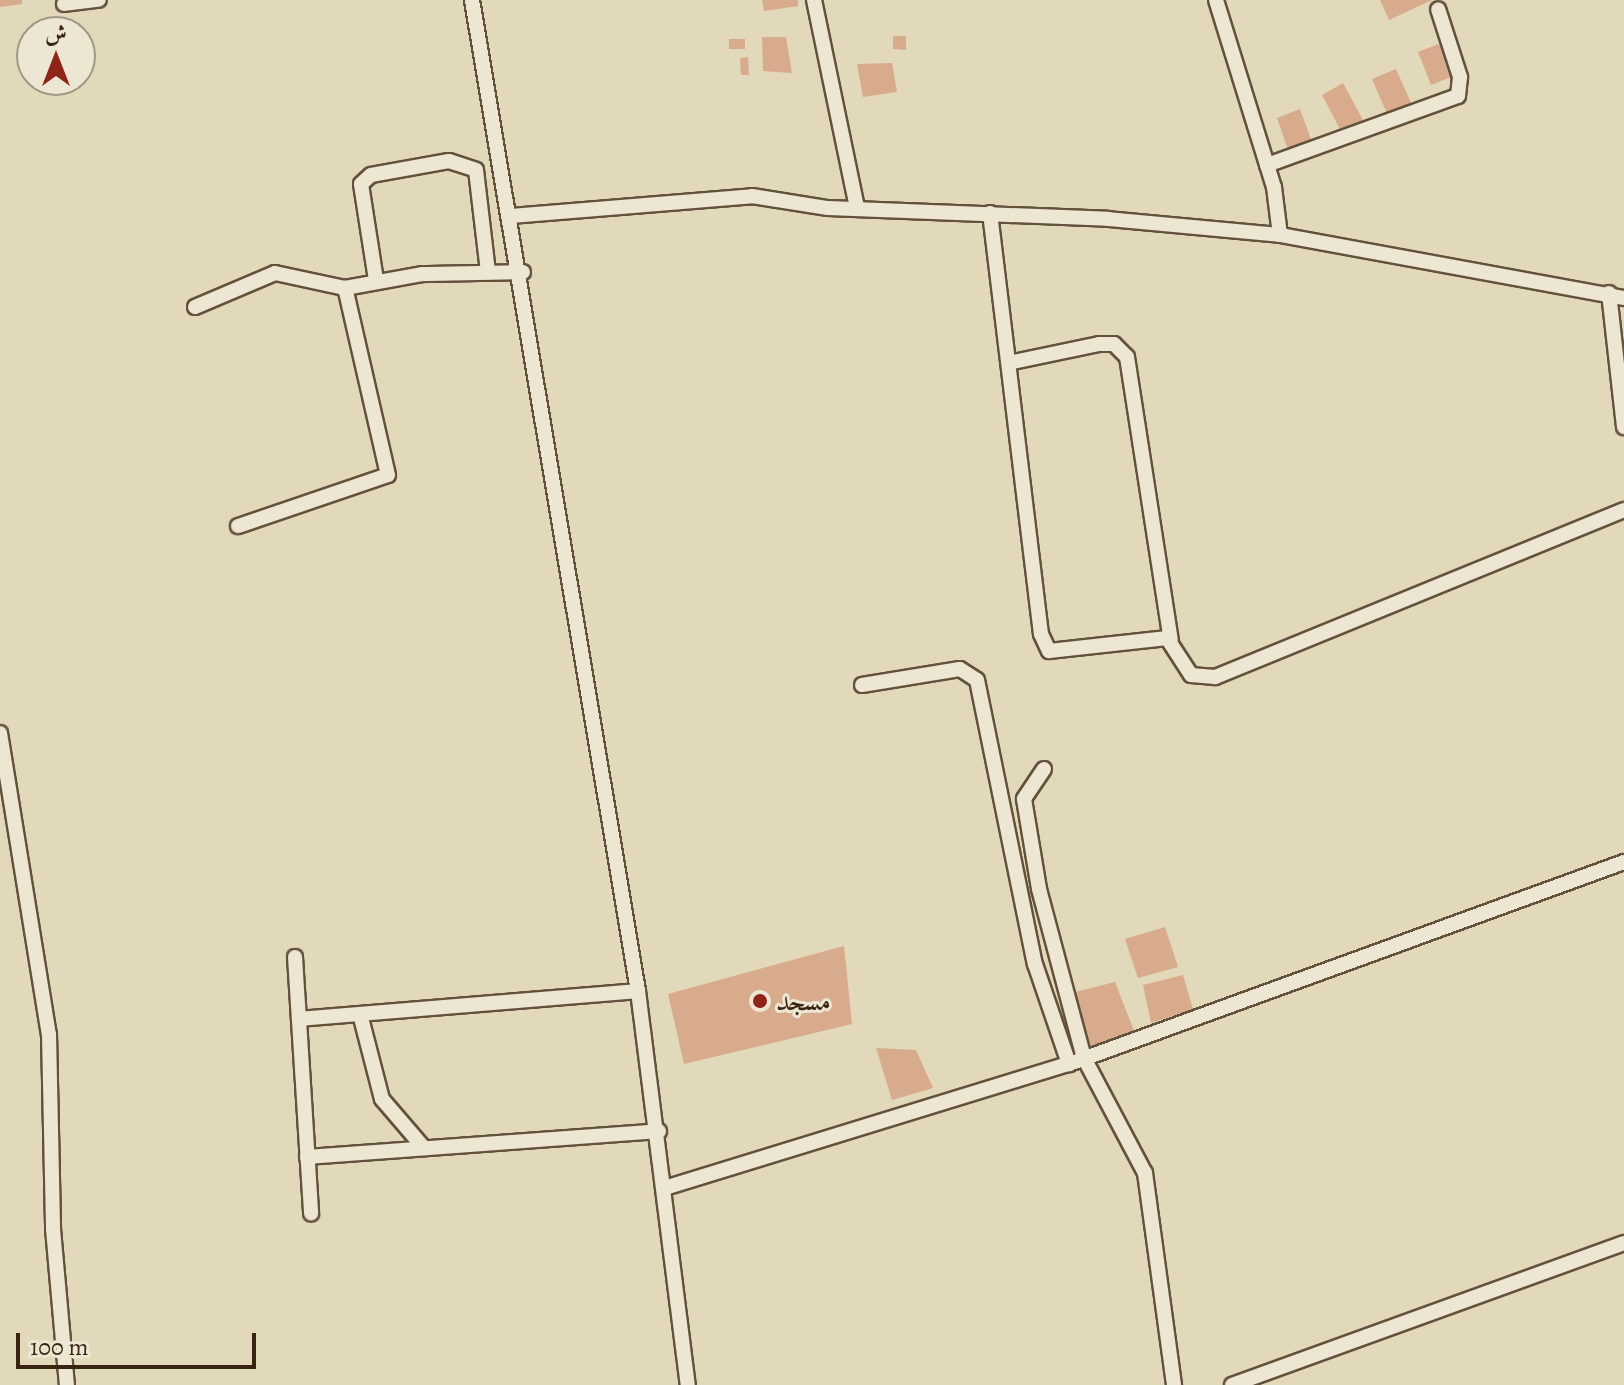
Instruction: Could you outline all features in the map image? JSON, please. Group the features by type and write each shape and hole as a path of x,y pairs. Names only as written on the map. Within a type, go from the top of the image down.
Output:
{"street":[{"path":"64,4 99,0"},
{"path":"472,0 523,272 638,991 668,1187 688,1385"},
{"path":"814,0 857,208"},
{"path":"1216,0 1267,165 1280,235"},
{"path":"1267,165 1458,96 1460,77 1438,9"},
{"path":"376,280 361,184 371,175 449,161 476,170 488,272"},
{"path":"511,216 719,196 857,208 990,213 1280,235 1624,298"},
{"path":"990,213 1013,362 1043,645 1058,652 1171,640"},
{"path":"195,307 275,273 345,288 376,280 523,272"},
{"path":"238,526 388,475 345,288"},
{"path":"1609,293 1624,427"},
{"path":"1013,362 1099,344 1114,344 1127,357 1171,640 1191,675 1215,677 1624,510"},
{"path":"862,685 960,669 977,680 1035,964 1069,1064"},
{"path":"0,733 49,1034 53,1229 67,1385"},
{"path":"1044,769 1027,789 1024,809 1057,969 1084,1058 1145,1173 1174,1385"},
{"path":"668,1187 1069,1064 1624,862"},
{"path":"295,957 311,1214"},
{"path":"299,1019 638,991"},
{"path":"360,1014 382,1099 424,1148"},
{"path":"307,1157 659,1131"},
{"path":"1232,1385 1624,1243"}],"building":[{"path":"0,0 22,0 22,4 0,7"},
{"path":"762,0 798,0 798,6 764,11"},
{"path":"1380,0 1432,0 1389,20"},
{"path":"893,36 906,36 906,50 893,49"},
{"path":"762,37 786,37 792,73 763,71"},
{"path":"729,39 745,39 745,49 729,49"},
{"path":"1444,42 1456,75 1431,85 1418,52"},
{"path":"748,57 749,75 741,75 740,58"},
{"path":"892,63 897,92 863,97 857,64"},
{"path":"1396,69 1412,105 1388,116 1372,79"},
{"path":"1343,83 1364,122 1342,133 1322,95"},
{"path":"1300,109 1312,142 1288,150 1277,118"},
{"path":"1165,927 1178,967 1138,978 1125,939"},
{"name":"مسجد","path":"844,946 852,1024 684,1064 668,994"},
{"path":"1183,975 1193,1009 1151,1023 1143,985"},
{"path":"1115,982 1134,1031 1090,1051 1075,992"},
{"path":"876,1048 916,1050 933,1088 892,1100"}],"place":[{"name":"مسجد","path":"760,1001"}]}
